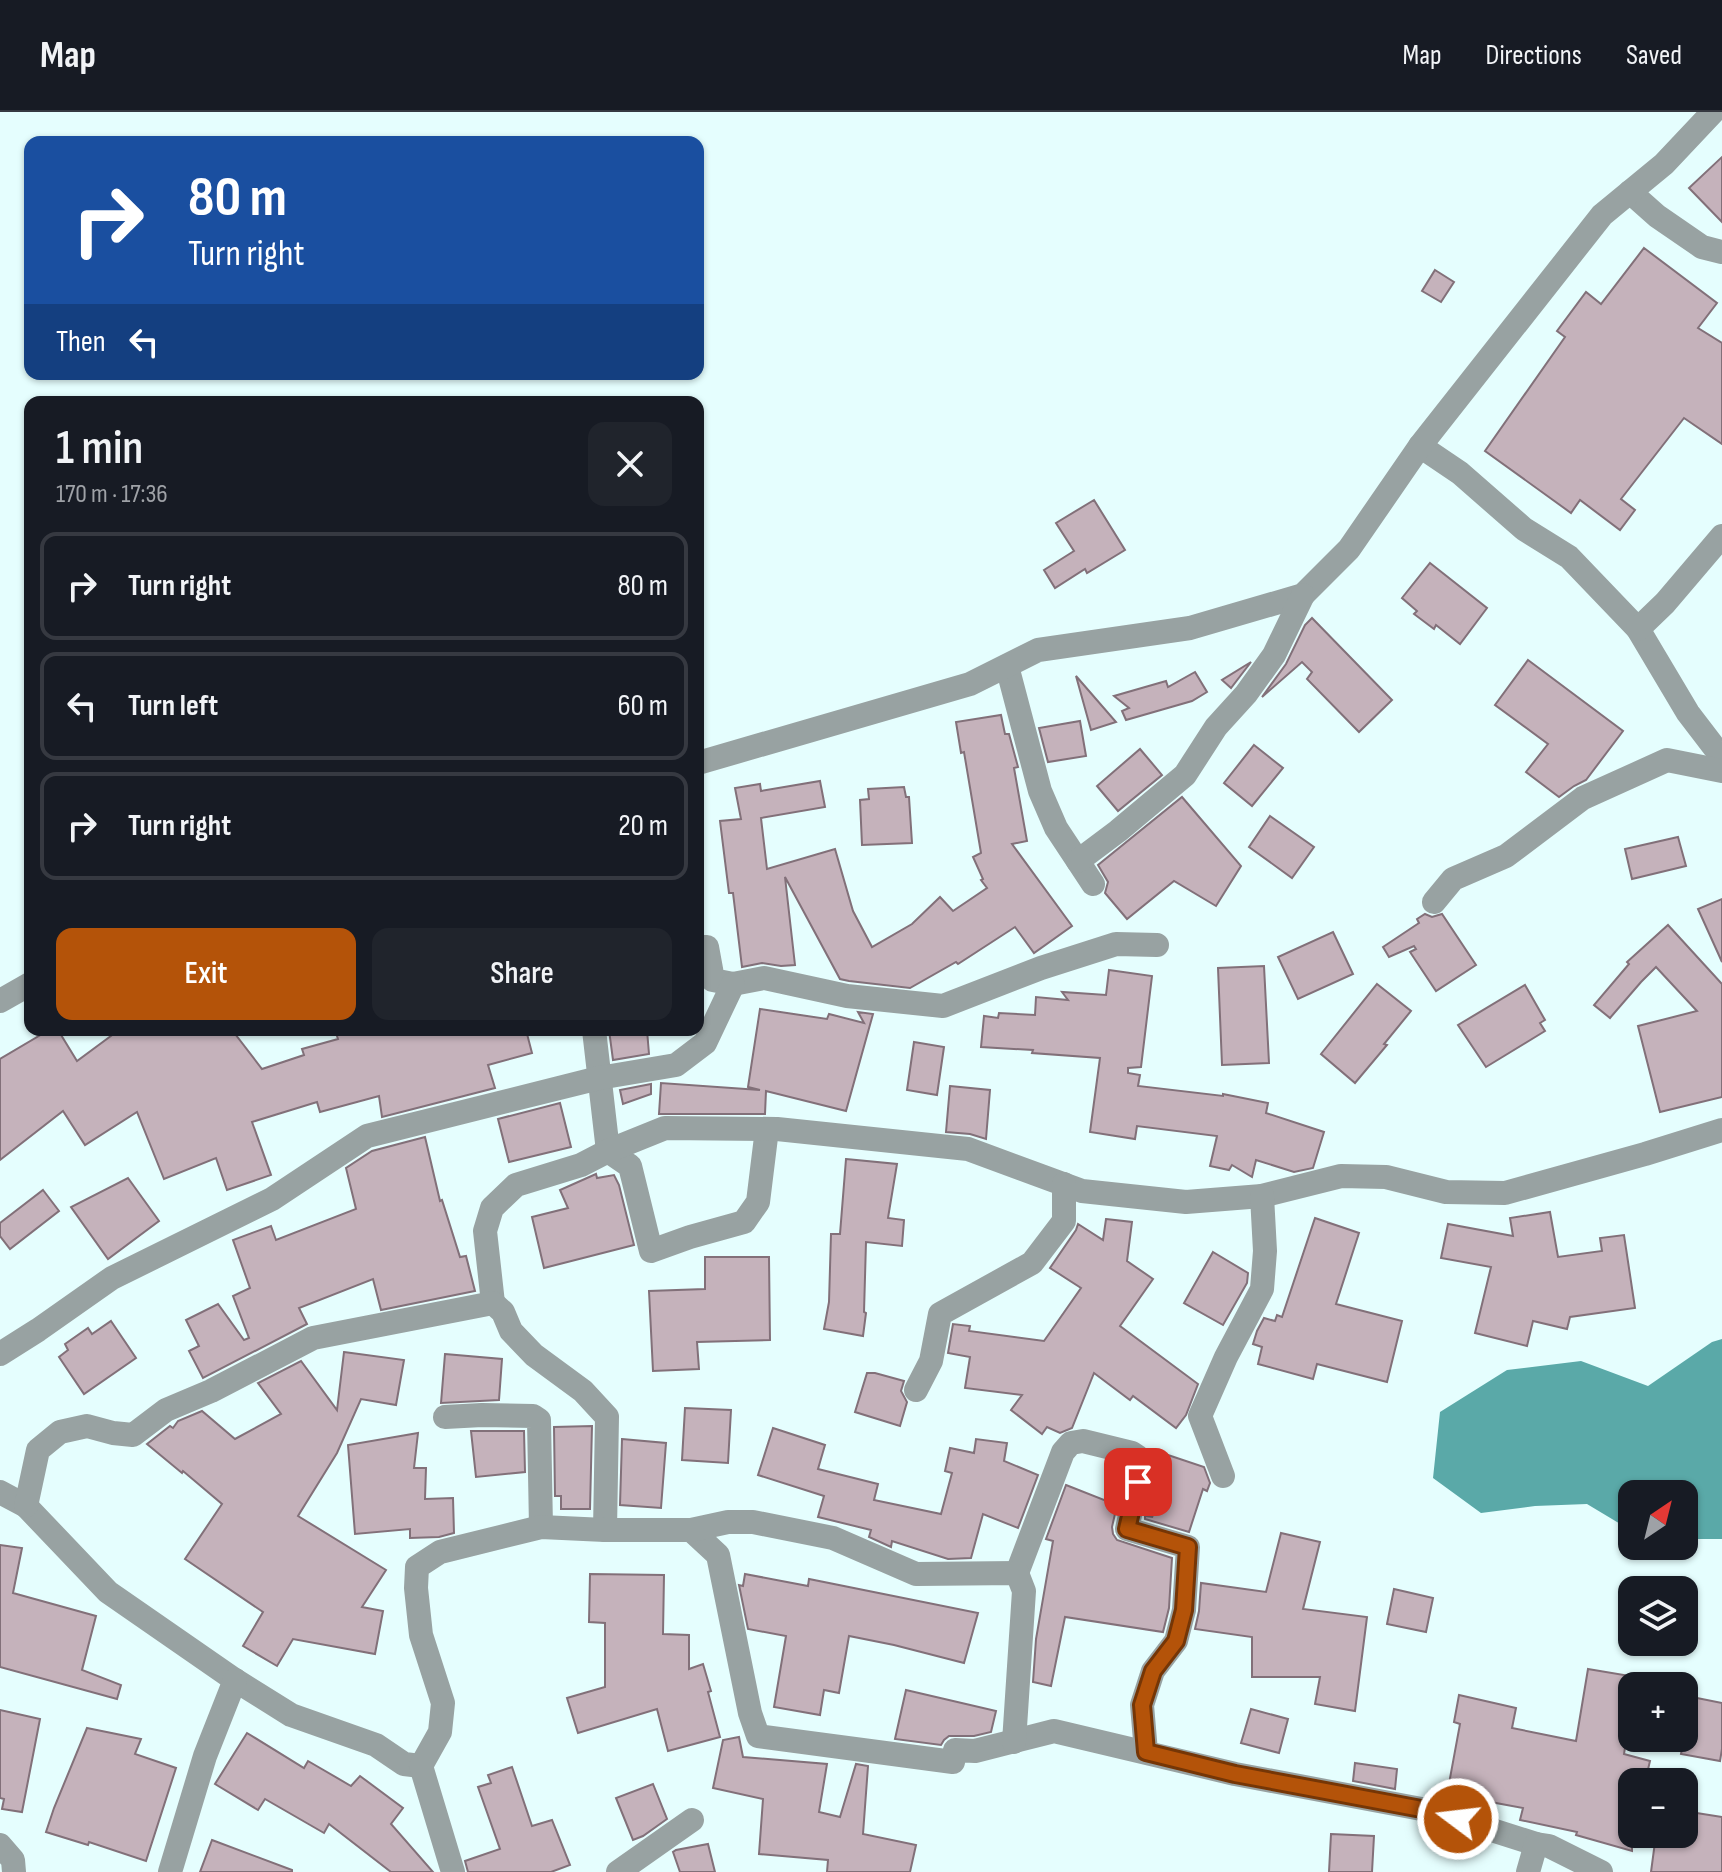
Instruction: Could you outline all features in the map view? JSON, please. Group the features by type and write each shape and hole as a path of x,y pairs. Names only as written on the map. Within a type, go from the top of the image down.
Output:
{"street":[{"path":"1078,861 1185,775 1216,727 1246,694 1274,655 1303,595 1349,549 1420,446 1602,215 1664,164 1713,112"},
{"path":"1630,192 1657,216 1702,247 1722,252"},
{"path":"1420,446 1460,473 1524,529 1569,557 1638,629 1688,713 1722,753"},
{"path":"1638,629 1665,603 1722,536"},
{"path":"704,761 970,684 1038,650 1190,628 1303,595"},
{"path":"1007,666 1040,791 1056,828 1093,884"},
{"path":"1434,902 1453,879 1506,856 1583,798 1611,785 1667,760 1722,771"},
{"path":"704,947 707,947 713,980 733,984 764,978 847,996 943,1006 1041,968 1116,944 1157,945"},
{"path":"0,1354 112,1278 272,1199 367,1136 599,1078 676,1065 705,1043 733,984"},
{"path":"0,1001 24,987"},
{"path":"595,1036 608,1151 630,1166 651,1251 744,1222 758,1202 767,1129"},
{"path":"605,1530 607,1417 583,1391 534,1355 511,1331 503,1312 493,1303 485,1231 492,1208 516,1185 581,1165 665,1128 767,1129 968,1149 1082,1191 1186,1202 1262,1196 1341,1176 1386,1177 1446,1192 1505,1193 1722,1130"},
{"path":"916,1390 931,1361 940,1314 1032,1263 1064,1221 1064,1184"},
{"path":"1223,1476 1200,1416 1226,1357 1262,1289 1265,1251 1262,1196"},
{"path":"26,1506 38,1450 60,1432 87,1426 133,1435 166,1410 211,1391 313,1338 493,1303"},
{"path":"445,1417 533,1416 539,1420 541,1527"},
{"path":"1014,1742 1024,1591 1017,1573 1063,1452 1071,1443 1083,1441 1138,1457 1141,1465 1127,1529 1188,1547 1184,1610 1176,1641 1153,1671 1142,1705 1146,1752"},
{"path":"0,1492 26,1506 108,1592 235,1680 291,1715 376,1745 404,1764 421,1766"},
{"path":"453,1872 421,1766 440,1732 443,1703 421,1635 417,1567 440,1552 541,1527 691,1530 728,1522 753,1522 833,1538 916,1574 1017,1573"},
{"path":"691,1530 718,1555 750,1713 758,1736 953,1762 955,1750 975,1751 1054,1731 1235,1774 1432,1811 1549,1846 1601,1872"},
{"path":"170,1872 205,1756 235,1680"},
{"path":"618,1872 692,1820"},
{"path":"1528,1872 1536,1844"},
{"path":"0,1845 13,1860 14,1872"}],"water":[{"path":"1722,1339 1722,1539 1698,1539 1698,1480 1618,1480 1618,1523 1587,1504 1535,1506 1481,1513 1433,1478 1440,1412 1507,1370 1581,1361 1648,1386 1712,1342"}],"building":[{"path":"1722,157 1722,222 1689,188"},
{"path":"1644,248 1717,303 1698,328 1722,343 1722,444 1684,418 1621,499 1635,510 1620,530 1580,500 1571,513 1485,451 1565,337 1557,331 1586,292 1601,304"},
{"path":"1435,270 1454,282 1441,302 1422,291"},
{"path":"1094,500 1125,550 1055,588 1044,570 1074,551 1056,523"},
{"path":"1430,563 1487,608 1460,644 1436,625 1434,629 1414,614 1417,611 1402,598"},
{"path":"1312,618 1392,700 1359,732 1307,679 1312,672 1302,662 1262,697 1286,664 1305,625"},
{"path":"1528,660 1623,731 1586,780 1559,797 1526,772 1548,744 1495,705"},
{"path":"1251,662 1231,688 1222,680"},
{"path":"1195,672 1207,692 1192,701 1126,720 1122,711 1129,708 1114,696 1166,681 1168,687"},
{"path":"1076,676 1116,722 1091,730"},
{"path":"1001,715 1018,767 1014,768 1027,841 1012,844 1072,926 1034,953 1015,927 958,964 956,962 910,988 849,981 840,979 785,877 795,965 762,963 742,967 720,821 741,819 735,788 760,784 761,791 820,781 825,807 761,818 767,869 835,849 853,911 872,947 912,924 940,897 953,911 987,888 973,857 981,853 956,722"},
{"path":"1080,721 1086,756 1048,762 1039,728"},
{"path":"1254,745 1283,768 1252,806 1224,783"},
{"path":"1140,749 1162,775 1118,811 1097,786"},
{"path":"904,787 906,797 909,797 912,843 862,845 860,800 869,799 868,789"},
{"path":"1182,797 1241,866 1216,906 1174,881 1127,919 1105,893 1108,882 1098,865"},
{"path":"1270,816 1314,847 1292,878 1249,847"},
{"path":"1678,837 1686,866 1632,879 1625,849"},
{"path":"1722,899 1722,962 1698,909"},
{"path":"1425,914 1432,917 1442,914 1476,965 1436,991 1410,952 1416,949 1414,946 1389,957 1383,947 1419,923 1417,919"},
{"path":"1668,925 1722,984 1722,1097 1660,1112 1638,1026 1697,1011 1656,967 1610,1018 1594,1005 1629,964 1627,962"},
{"path":"1333,932 1353,974 1298,999 1278,957"},
{"path":"1264,966 1269,1063 1222,1065 1218,968"},
{"path":"1109,970 1152,976 1141,1067 1128,1068 1128,1073 1140,1075 1138,1086 1223,1094 1268,1103 1266,1113 1324,1132 1313,1168 1294,1172 1256,1160 1252,1177 1232,1165 1229,1170 1210,1166 1217,1136 1137,1126 1135,1139 1090,1132 1100,1058 981,1047 984,1016 998,1018 999,1013 1035,1015 1036,997 1068,1000 1062,992 1106,995"},
{"path":"1377,984 1411,1011 1355,1083 1321,1054"},
{"path":"1525,985 1545,1020 1540,1023 1545,1031 1486,1067 1458,1025"},
{"path":"760,1009 827,1019 829,1014 864,1023 858,1012 873,1014 846,1111 766,1091 765,1114 659,1114 661,1083 760,1090 748,1087"},
{"path":"39,1036 62,1036 77,1061 111,1036 237,1036 262,1069 304,1055 302,1049 338,1039 337,1036 528,1036 532,1053 488,1065 495,1088 382,1117 379,1096 320,1112 317,1102 252,1122 271,1175 227,1190 216,1158 164,1179 137,1112 85,1145 63,1111 0,1160 0,1059"},
{"path":"610,1036 648,1036 649,1054 613,1060"},
{"path":"914,1042 944,1047 937,1095 907,1090"},
{"path":"651,1084 651,1094 623,1104 620,1090"},
{"path":"950,1086 990,1090 986,1139 946,1132"},
{"path":"560,1103 571,1147 509,1162 498,1119"},
{"path":"425,1137 440,1201 460,1257 466,1256 475,1291 381,1310 373,1279 299,1308 307,1324 203,1378 189,1351 199,1346 186,1320 218,1304 244,1340 249,1338 233,1296 250,1288 233,1240 271,1226 276,1240 356,1209 346,1168 372,1151"},
{"path":"846,1159 897,1164 888,1218 904,1220 902,1246 866,1242 863,1336 824,1329 829,1302 831,1234 840,1234"},
{"path":"596,1174 597,1178 614,1175 634,1245 544,1268 532,1217 568,1208 560,1190"},
{"path":"128,1178 159,1221 108,1259 71,1207"},
{"path":"43,1190 59,1211 10,1249 0,1236 0,1223"},
{"path":"1550,1212 1558,1257 1602,1251 1600,1238 1624,1235 1635,1308 1570,1317 1567,1329 1533,1321 1527,1346 1475,1333 1491,1267 1441,1258 1448,1224 1513,1236 1510,1218"},
{"path":"1315,1218 1359,1233 1336,1304 1402,1321 1387,1382 1317,1364 1313,1379 1258,1364 1262,1347 1253,1344 1257,1331 1264,1318 1275,1321 1277,1315 1282,1317"},
{"path":"1106,1219 1132,1222 1127,1261 1153,1279 1120,1326 1198,1384 1186,1415 1176,1428 1133,1396 1130,1400 1094,1373 1072,1428 1060,1433 1047,1427 1042,1434 1011,1410 1022,1395 965,1388 970,1357 948,1353 953,1324 970,1326 969,1331 1044,1341 1081,1288 1050,1268 1078,1224 1103,1240"},
{"path":"1213,1252 1248,1273 1247,1283 1223,1325 1184,1303"},
{"path":"705,1257 769,1257 770,1340 697,1342 699,1369 653,1371 649,1291 705,1289"},
{"path":"111,1321 136,1358 84,1394 59,1357 68,1350 65,1344 88,1328 92,1334"},
{"path":"344,1352 404,1360 396,1405 361,1399 337,1453 298,1516 386,1570 362,1607 383,1611 375,1654 293,1639 277,1666 243,1646 263,1612 185,1559 222,1504 147,1444 170,1426 173,1428 178,1421 202,1411 235,1439 281,1414 258,1383 301,1361 337,1410"},
{"path":"445,1354 502,1359 499,1400 441,1403"},
{"path":"867,1373 904,1381 901,1391 907,1402 900,1426 855,1412"},
{"path":"685,1408 731,1410 728,1463 682,1460"},
{"path":"592,1426 590,1509 561,1509 561,1496 555,1496 554,1427"},
{"path":"773,1428 825,1445 818,1469 878,1484 874,1500 941,1514 952,1473 945,1471 950,1448 974,1453 976,1439 1007,1443 1004,1461 1038,1475 1018,1528 983,1514 971,1558 948,1559 892,1541 891,1547 869,1537 871,1530 818,1517 824,1496 758,1475"},
{"path":"471,1431 524,1431 525,1472 476,1477"},
{"path":"418,1433 414,1468 426,1468 425,1499 453,1498 454,1533 410,1538 410,1529 355,1534 348,1445"},
{"path":"622,1439 666,1443 661,1508 620,1505"},
{"path":"1162,1453 1204,1467 1210,1483 1207,1491 1203,1489 1189,1532 1145,1519 1145,1516 1153,1517 1146,1512"},
{"path":"1066,1485 1117,1505 1112,1527 1117,1540 1172,1558 1169,1608 1163,1632 1065,1617 1051,1686 1033,1682 1036,1639 1053,1541 1046,1539"},
{"path":"1281,1533 1320,1542 1303,1609 1367,1617 1355,1711 1315,1704 1320,1677 1252,1677 1252,1637 1195,1629 1201,1583 1266,1592"},
{"path":"0,1545 22,1548 13,1593 96,1616 82,1670 121,1685 117,1699 0,1667"},
{"path":"590,1574 664,1575 663,1634 689,1635 689,1669 703,1664 720,1737 668,1751 657,1709 578,1733 567,1698 605,1687 605,1623 589,1622"},
{"path":"745,1574 808,1586 809,1579 978,1613 964,1663 849,1636 839,1693 824,1690 820,1715 774,1707 786,1636 748,1629 739,1585 743,1586"},
{"path":"1394,1589 1433,1598 1426,1632 1387,1624"},
{"path":"1588,1669 1618,1674 1618,1752 1650,1761 1648,1768 1618,1768 1618,1847 1576,1835 1577,1832 1520,1820 1523,1808 1485,1801 1483,1811 1446,1800 1460,1724 1454,1722 1459,1695 1516,1708 1512,1728 1576,1741"},
{"path":"906,1690 996,1711 991,1732 949,1736 941,1745 895,1739"},
{"path":"1698,1698 1722,1703 1720,1761 1681,1754 1698,1752"},
{"path":"1251,1709 1288,1719 1279,1753 1241,1743"},
{"path":"0,1710 40,1719 22,1812 2,1809"},
{"path":"87,1728 141,1739 135,1754 176,1768 146,1861 46,1832"},
{"path":"247,1733 304,1768 308,1761 351,1786 360,1776 403,1808 391,1824 433,1872 391,1872 329,1824 324,1833 265,1799 258,1810 215,1784"},
{"path":"739,1737 743,1757 827,1764 819,1812 840,1817 856,1764 868,1766 863,1834 916,1845 910,1872 827,1872 828,1860 759,1854 763,1799 713,1788 723,1740"},
{"path":"1355,1763 1397,1769 1395,1789 1353,1781"},
{"path":"512,1767 532,1826 552,1820 570,1865 551,1872 468,1872 465,1861 500,1849 478,1787 491,1783 488,1775"},
{"path":"653,1784 667,1819 633,1840 616,1798"},
{"path":"1698,1813 1722,1817 1722,1872 1651,1872 1654,1848 1698,1848"},
{"path":"1331,1834 1374,1836 1372,1872 1329,1872"},
{"path":"212,1840 292,1870 292,1872 200,1872"},
{"path":"708,1844 715,1872 680,1872 673,1852"}],"route":[{"path":"1138,1482 1127,1529 1188,1547 1184,1610 1176,1641 1153,1671 1142,1705 1146,1752 1235,1774 1432,1811 1458,1819"}]}
